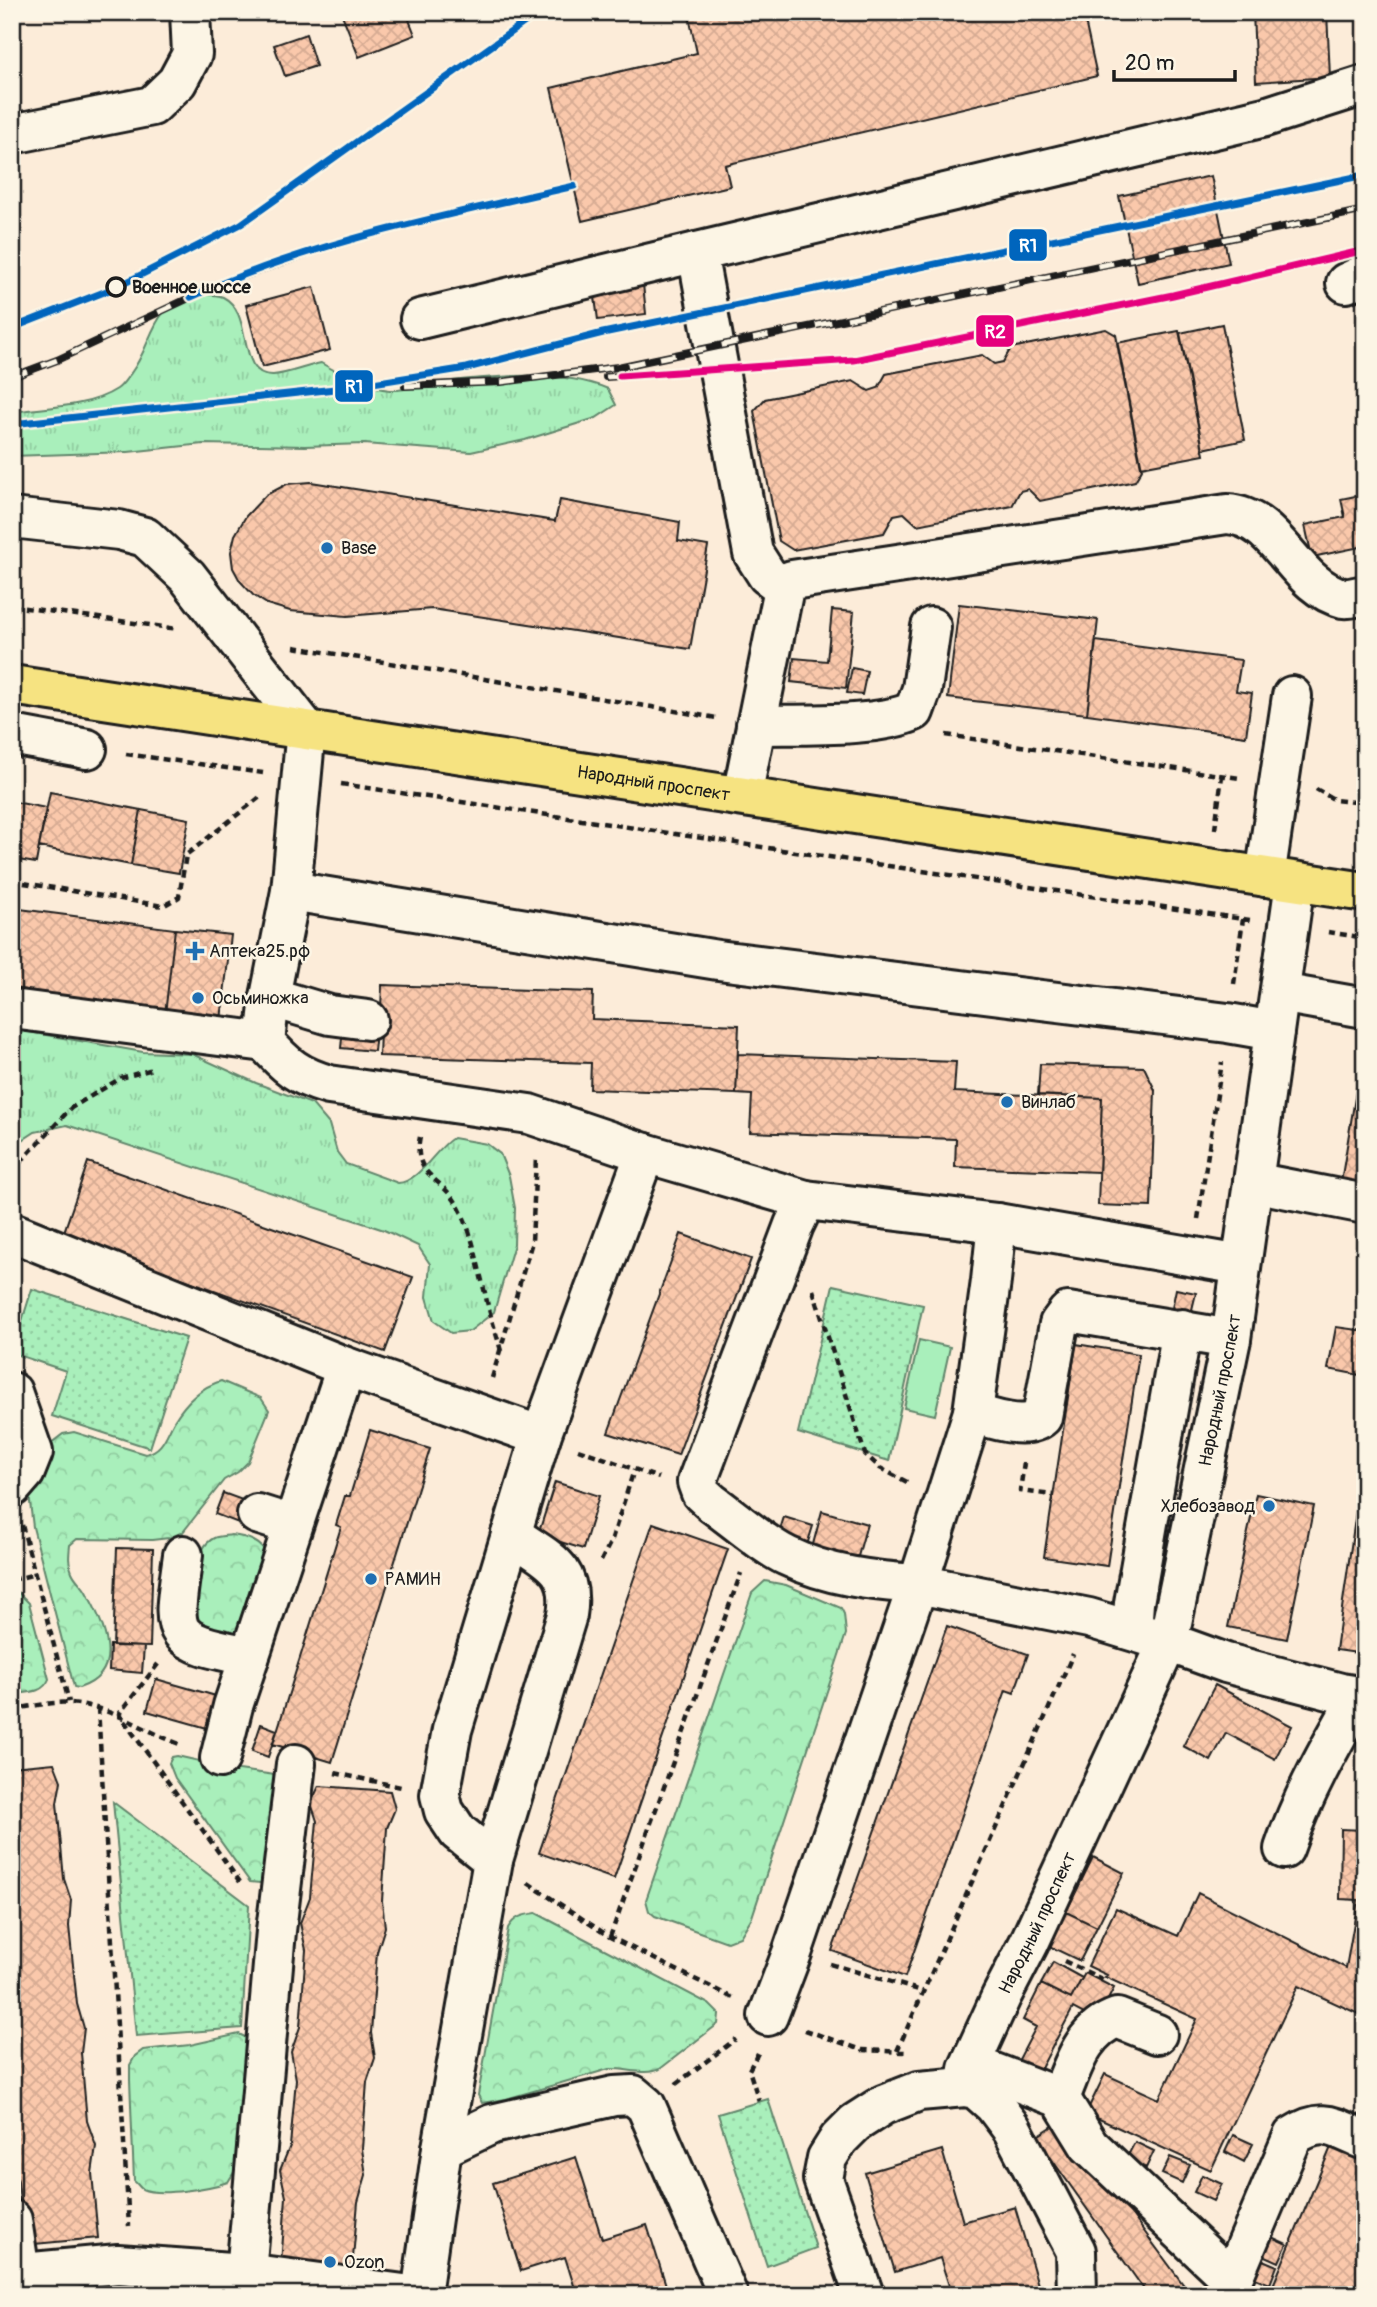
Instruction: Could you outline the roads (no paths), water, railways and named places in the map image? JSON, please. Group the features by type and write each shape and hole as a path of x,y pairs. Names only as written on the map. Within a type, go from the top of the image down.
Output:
{"main road":[{"name":"Народный проспект","path":"12,685 1365,892"}],"street":[{"path":"12,134 152,106 177,82 192,54 190,12"},
{"path":"420,318 1265,117 1365,85"},
{"path":"697,252 753,553 767,575 784,589"},
{"path":"742,796 784,589 792,580 1227,514 1240,515 1261,526 1321,589 1345,598 1365,595"},
{"path":"12,518 119,530 145,537 187,576 306,729 295,777 290,891 270,997 265,1042"},
{"path":"756,725 864,722 894,719 914,711 922,689 931,627"},
{"path":"12,735 76,747 75,695"},
{"path":"1280,880 1292,696"},
{"name":"Народный проспект","path":"968,2076 1001,1997 1029,1943 1168,1642 1231,1339 1289,926 1280,880"},
{"path":"290,891 718,960 1228,1023 1274,1031"},
{"path":"1280,993 1365,1008"},
{"path":"270,997 330,1015 368,1020"},
{"path":"12,1009 265,1042 281,1060 307,1079 329,1085 529,1114 645,1153 806,1200 997,1223 1241,1265"},
{"path":"493,1860 458,1832 444,1811 440,1796 452,1730 541,1436 645,1153"},
{"path":"1253,1182 1365,1204"},
{"path":"806,1200 789,1238 697,1482 701,1493 786,1556 841,1576 918,1584 1090,1618 1226,1663 1362,1696 1331,1746 1284,1849"},
{"path":"768,2016 918,1584 973,1412 992,1281 997,1223"},
{"path":"12,1232 346,1367 541,1436"},
{"path":"973,1412 990,1419 1028,1424 1042,1417 1059,1324 1069,1312 1231,1339"},
{"path":"1132,1630 1136,1589 1182,1329"},
{"path":"220,1758 250,1656 275,1520 346,1367"},
{"path":"12,1392 33,1452 25,1472 12,1487"},
{"path":"421,2295 442,2148 493,1860 570,1598 568,1585 556,1565 511,1534"},
{"path":"183,1555 175,1614 178,1629 187,1638 206,1648 250,1656"},
{"path":"246,2273 275,1931 296,1764"},
{"path":"1060,2098 1082,2047 1106,2022 1117,2018 1157,2034"},
{"path":"968,2076 976,2090 1012,2129 1076,2251 1077,2295"},
{"path":"864,2295 823,2179 827,2158 839,2139 855,2123 883,2105 919,2091 968,2076 1060,2098 1089,2145 1228,2287 1293,2136 1306,2127 1323,2123 1365,2140"},
{"path":"442,2148 492,2124 614,2096 633,2095 646,2106 728,2295"},
{"path":"12,2220 16,2274 118,2264 246,2273 411,2295"}],"railway":[{"path":"12,424 335,389 467,368 603,333 1365,175"},
{"path":"12,377 57,360 202,292 365,234 574,186"},
{"path":"405,386 501,382 618,367 1365,210"},
{"path":"606,377 854,360 1173,295 1365,250"}],"place":[{"name":"Военное шоссе","path":"116,287"},
{"name":"Base","path":"327,548"},
{"name":"Аптека25.рф","path":"195,951"},
{"name":"Осьминожка","path":"198,998"},
{"name":"Винлаб","path":"1007,1102"},
{"name":"Хлебозавод","path":"1269,1506"},
{"name":"РАМИН","path":"371,1579"},
{"name":"Ozon","path":"330,2262"}]}
